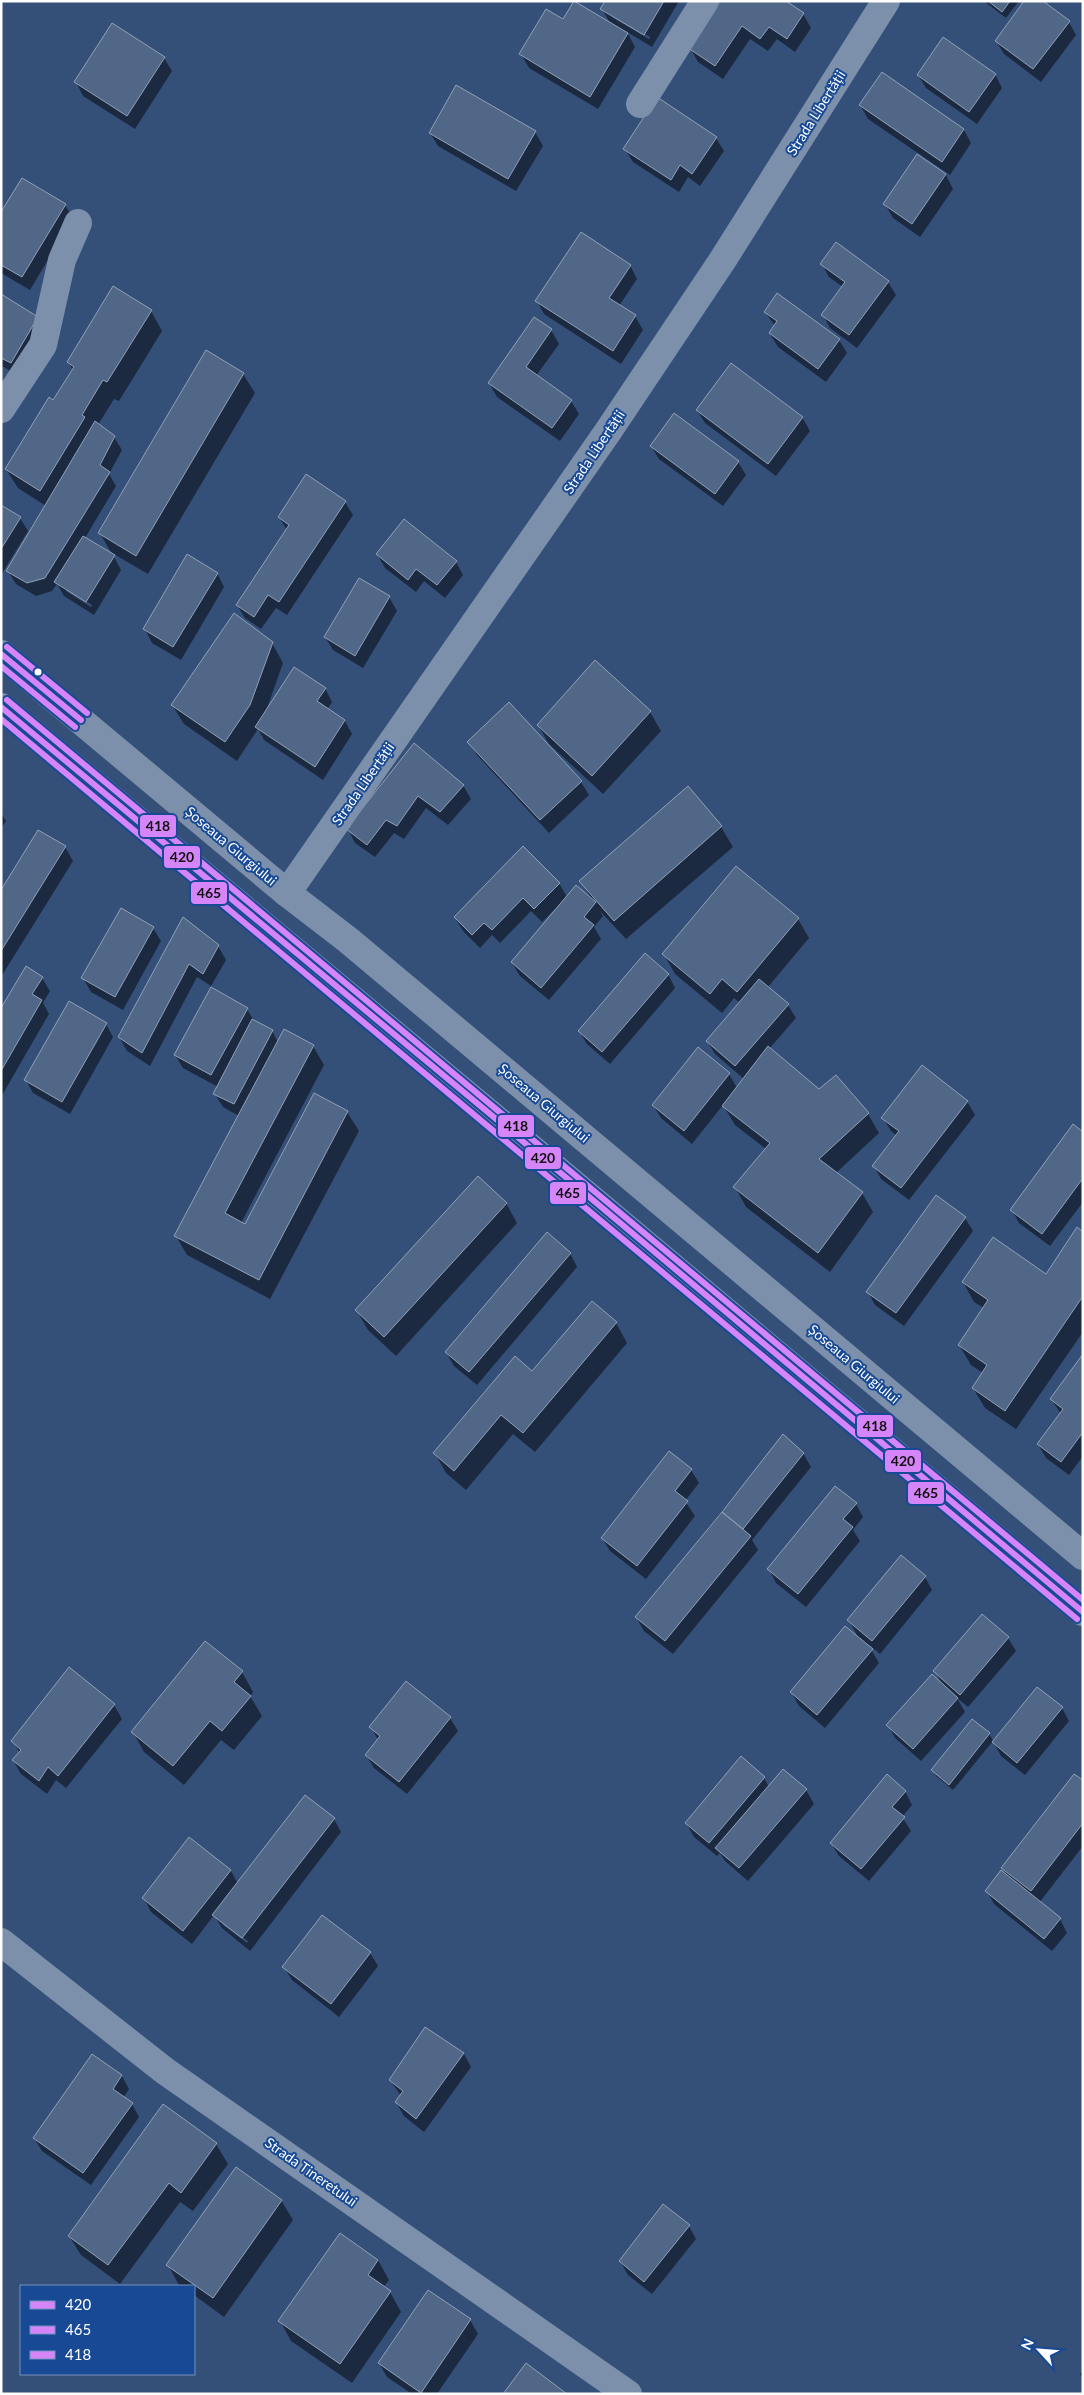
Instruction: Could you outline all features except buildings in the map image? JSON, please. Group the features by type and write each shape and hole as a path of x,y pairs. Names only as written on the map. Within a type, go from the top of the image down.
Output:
{"main road":[{"path":"640,104 705,1"},
{"name":"Strada Libertății","path":"287,893 609,430 722,261 886,1"},
{"path":"1,409 43,345 62,260 78,223"},
{"name":"Șoseaua Giurgiului","path":"1,654 287,893 348,940 1083,1556"},
{"path":"1,707 527,1144 1083,1612"},
{"name":"Strada Tineretului","path":"1,1942 165,2070 628,2394"}],"transit line":[{"name":"418","path":"7,647 87,713"},
{"name":"420","path":"1,654 81,720"},
{"name":"465","path":"1,666 75,727"},
{"name":"418","path":"7,700 1083,1600"},
{"name":"420","path":"1,707 550,1164 1083,1612"},
{"name":"465","path":"1,719 1077,1619"}]}
